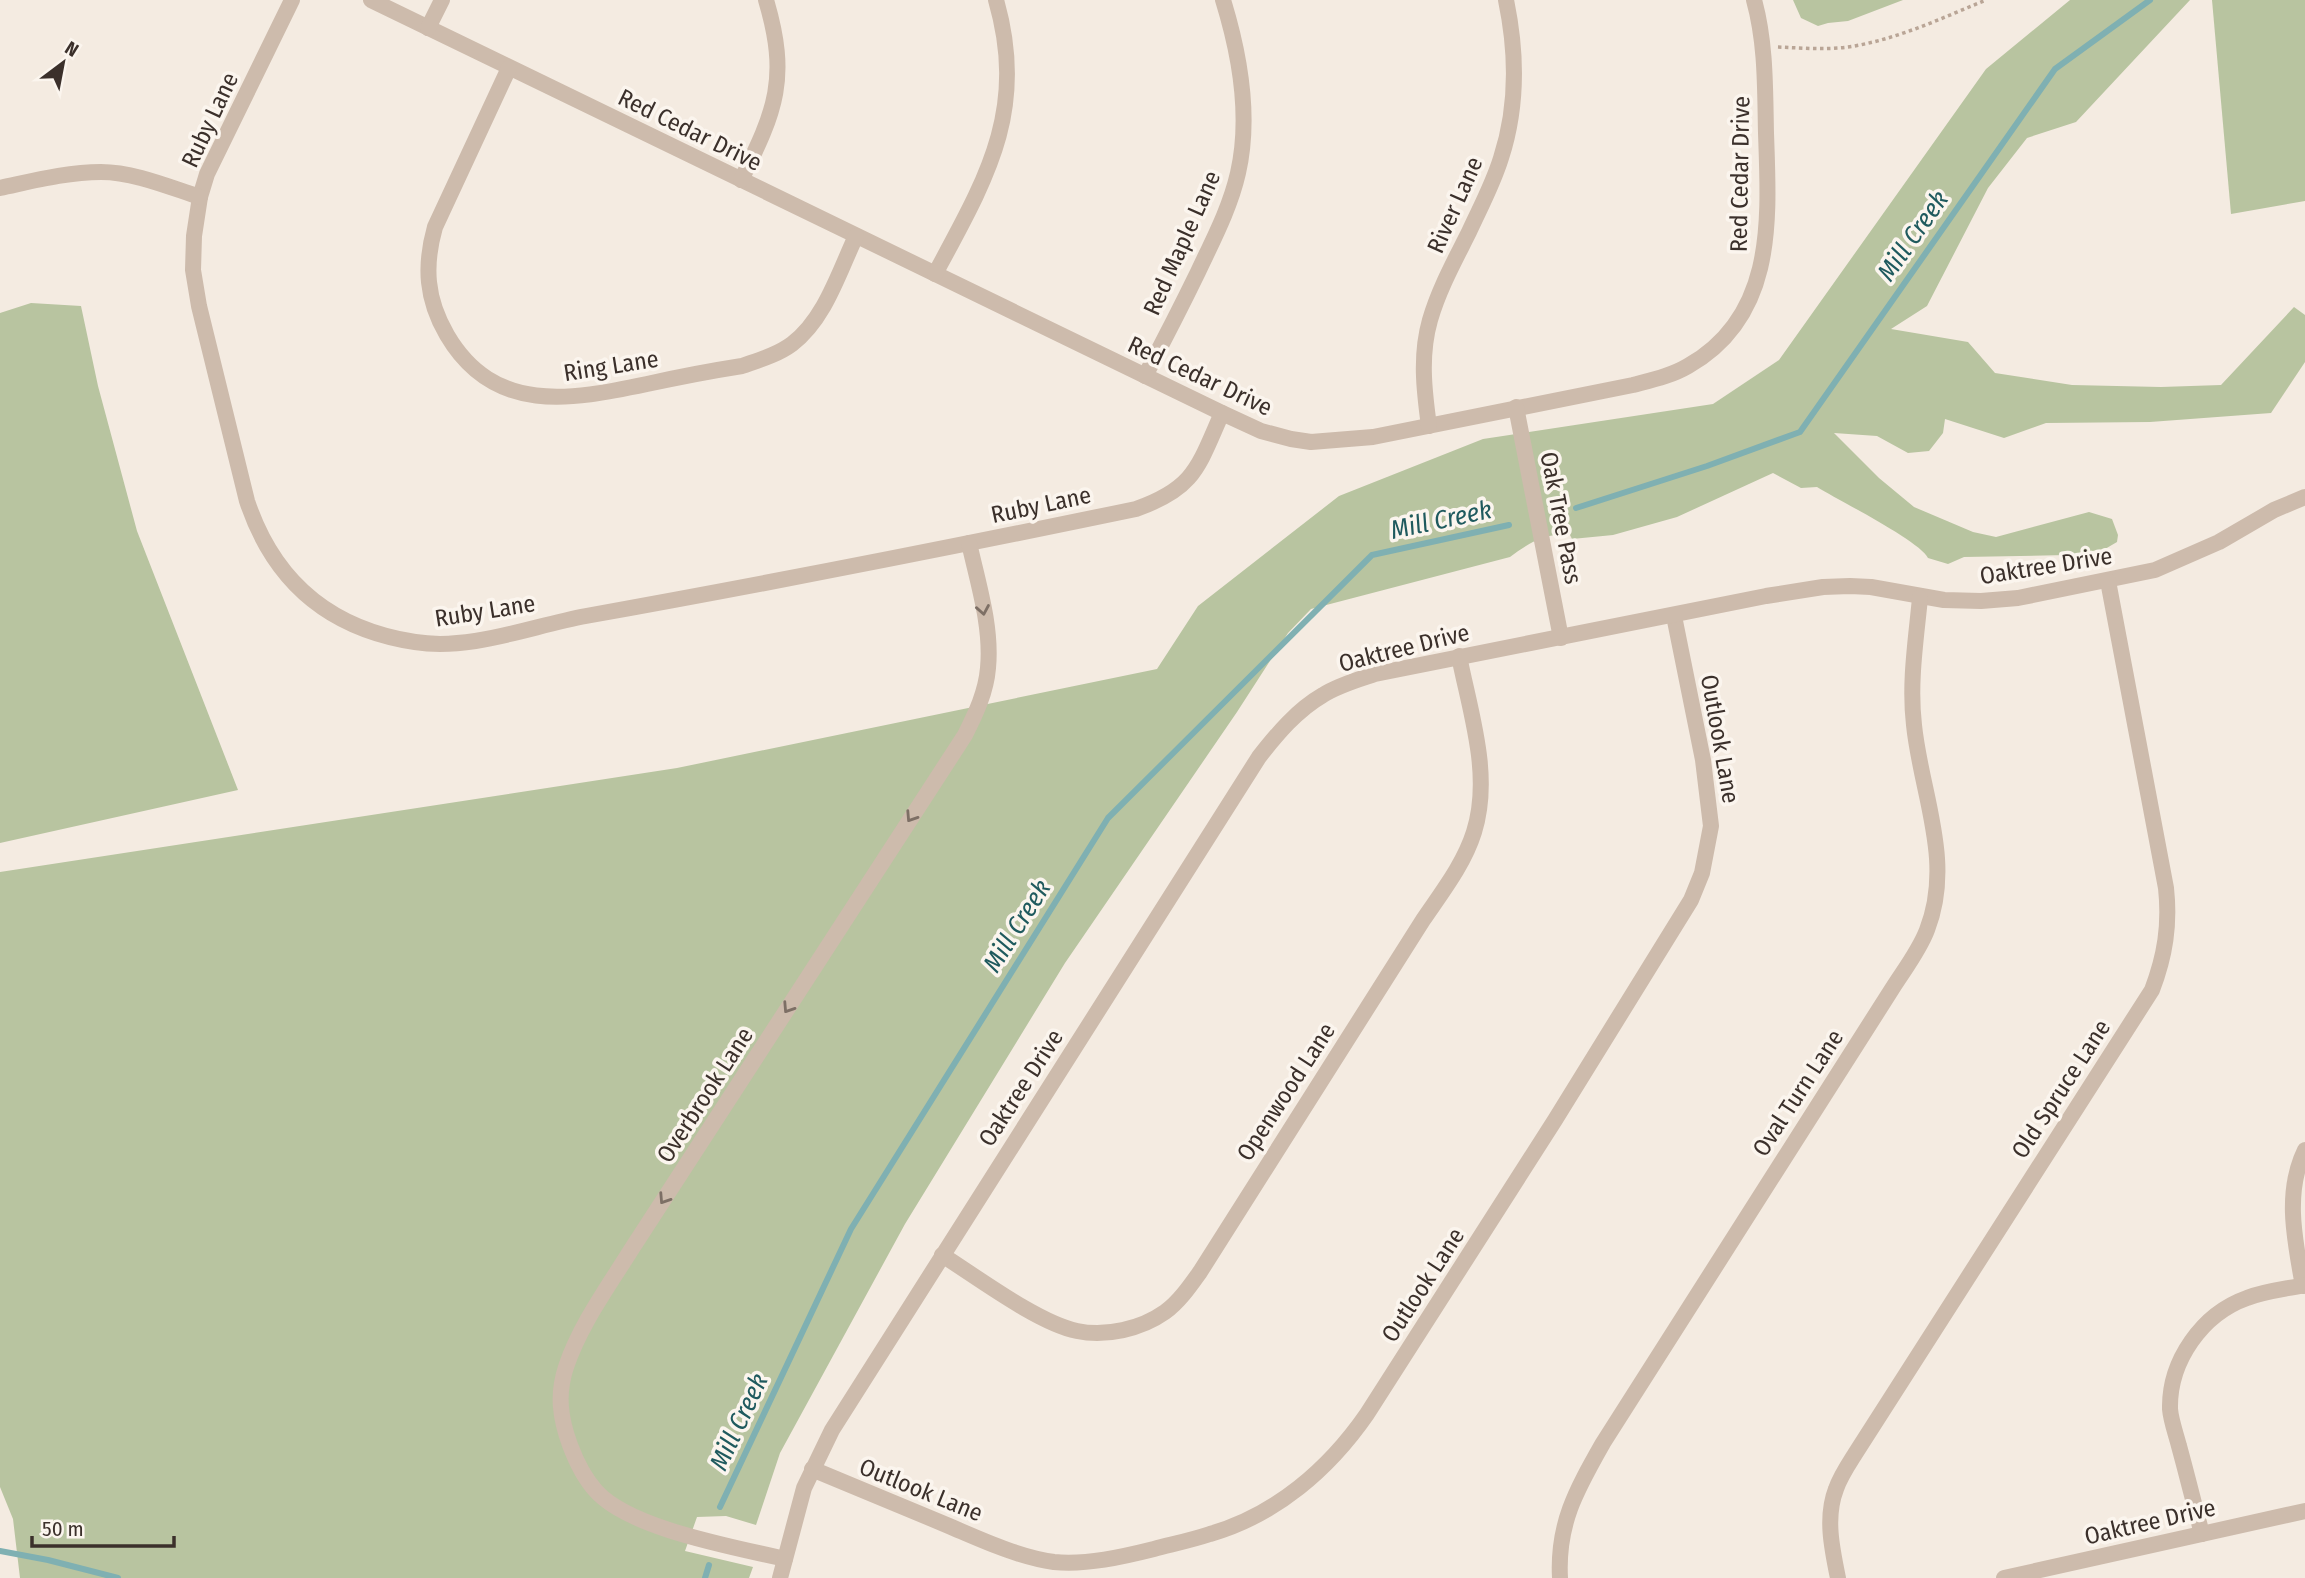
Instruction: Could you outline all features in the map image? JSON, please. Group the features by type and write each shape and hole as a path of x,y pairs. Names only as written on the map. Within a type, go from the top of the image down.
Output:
{"street":[{"name":"Ruby Lane","path":"292,0 207,174 200,197 192,270 255,526 270,555 290,579 326,611 356,625 385,636 416,642 444,644 481,639 578,617 1136,509 1160,500 1193,475 1222,414"},
{"name":"Red Cedar Drive","path":"371,0 1222,414 1261,431 1311,442 1373,437 1633,385 1687,367 1730,332 1745,312 1755,292 1766,233 1767,143 1762,46 1754,0"},
{"path":"428,28 442,0"},
{"path":"741,180 766,128 775,99 778,50 766,0"},
{"path":"935,274 982,183 999,139 1007,104 1009,76 1003,25 996,0"},
{"name":"Red Maple Lane","path":"1145,376 1207,253 1228,205 1238,172 1243,118 1240,67 1223,0"},
{"name":"River Lane","path":"1429,426 1423,380 1424,351 1430,321 1439,294 1501,160 1511,117 1515,75 1512,29 1506,0"},
{"name":"Ring Lane","path":"509,68 435,227 428,252 429,287 441,324 452,343 484,376 528,395 572,398 742,366 767,358 791,345 808,329 819,313 856,236"},
{"path":"0,188 65,175 103,172 146,180 200,197"},
{"name":"Oak Tree Pass","path":"1516,408 1561,638"},
{"name":"Oaktree Drive","path":"780,1578 804,1488 832,1430 1252,769 1280,730 1322,695 1375,674 1823,587 1871,587 1920,597 1981,601 2018,598 2108,581 2155,570 2181,560 2305,496"},
{"name":"Overbrook Lane","path":"785,1559 649,1524 616,1509 597,1493 576,1459 564,1428 559,1401 561,1387 566,1366 581,1332 631,1250 971,722 984,691 989,653 984,611 969,543"},
{"name":"Old Spruce Lane","path":"1839,1578 1830,1525 1836,1488 1855,1454 2152,990 2161,966 2168,927 2166,888 2108,581"},
{"name":"Oval Turn Lane","path":"1560,1578 1563,1531 1577,1489 1603,1443 1892,989 1927,929 1937,892 1938,854 1913,724 1912,684 1920,597"},
{"name":"Outlook Lane","path":"811,1469 999,1546 1056,1562 1087,1562 1213,1534 1264,1512 1293,1493 1331,1459 1351,1437 1367,1413 1555,1120 1691,900 1702,873 1711,826 1703,760 1674,616"},
{"name":"Openwood Lane","path":"942,1255 1025,1307 1056,1324 1077,1331 1116,1332 1137,1326 1164,1313 1178,1300 1200,1272 1452,878 1474,833 1480,805 1481,779 1459,656"},
{"path":"2202,1534 2170,1412 2177,1368 2200,1330 2229,1306 2249,1297 2304,1286 2295,1240 2292,1202 2295,1180 2305,1150"},
{"name":"Oaktree Drive","path":"2004,1578 2305,1511"}],"path":[{"path":"1762,46 1819,48 1874,42 1986,0"}],"green space":[{"path":"1793,0 1903,0 1848,21 1818,26 1801,18"},
{"path":"2070,0 2190,0 2076,122 2027,138 1988,188 1927,306 1891,329 1968,342 1995,373 2072,385 2221,385 2294,307 2305,315 2305,362 2271,413 2150,422 2046,423 2004,438 1945,419 1943,433 1929,451 1908,453 1877,436 1834,433 1879,478 1914,507 1973,532 1996,537 2089,512 2112,519 2118,535 2117,542 2105,549 2067,555 1964,557 1948,564 1928,558 1895,531 1817,487 1801,488 1773,473 1677,517 1613,535 1572,539 1570,535 1545,537 1510,557 1311,609 1288,633 1065,963 905,1224 780,1453 756,1525 726,1516 697,1517 685,1551 753,1567 749,1578 20,1578 13,1519 0,1487 0,872 677,768 1157,669 1198,606 1339,496 1483,439 1713,404 1779,360 1986,69"},
{"path":"2212,0 2305,0 2305,201 2231,214"},
{"path":"31,303 81,306 98,386 137,531 238,790 0,843 0,313"}],"waterway":[{"name":"Mill Creek","path":"1576,508 1707,466 1800,432 2055,69 2150,0"},
{"name":"Mill Creek","path":"720,1507 851,1229 1108,818 1372,555 1509,525"},
{"path":"0,1551 118,1578"},
{"name":"Mill Creek","path":"705,1578 709,1565"}]}
